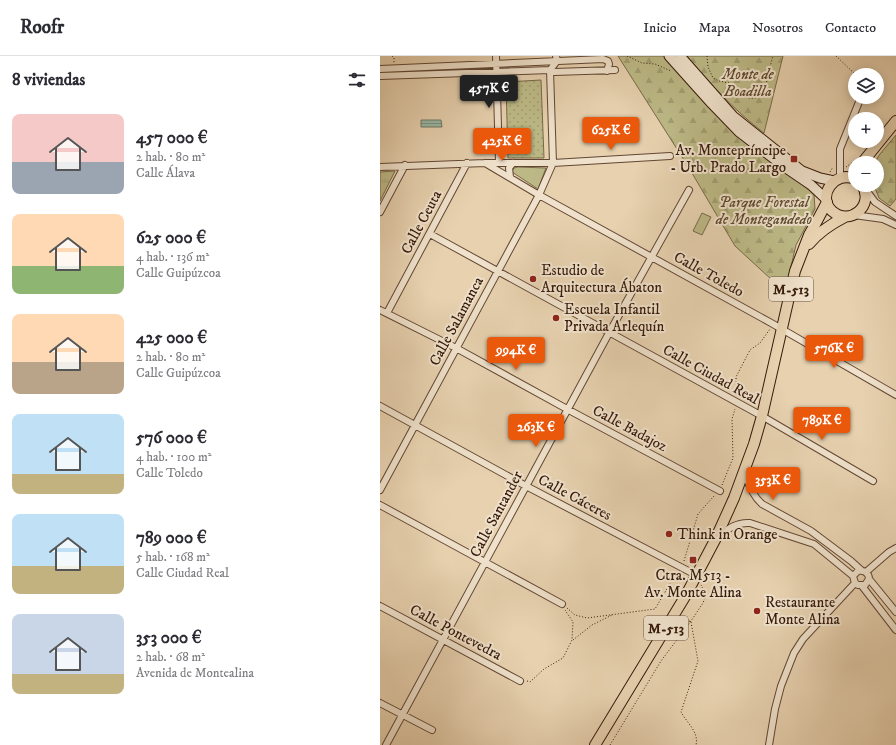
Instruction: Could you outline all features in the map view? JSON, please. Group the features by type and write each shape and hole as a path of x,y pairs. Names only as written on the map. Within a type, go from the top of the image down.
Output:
{"main road":[{"path":"868,156 896,121"},
{"path":"871,156 873,150"},
{"path":"837,179 848,177"},
{"name":"M-513","path":"595,745 669,623 715,540 734,498 754,444 762,416 777,326 795,271 809,235 818,220 826,200 828,189 837,179"},
{"name":"M-513","path":"804,250 817,234 834,222 860,211 865,204 866,197 865,192"},
{"path":"826,200 830,209 834,212 849,216"}],"street":[{"path":"496,56 499,162"},
{"path":"669,56 739,132 811,185 826,200"},
{"path":"680,56 733,116 802,171 820,178 837,179 840,150 858,104"},
{"path":"553,164 550,70 556,59"},
{"path":"380,69 496,64 556,59 603,59 609,64 607,71"},
{"path":"380,76 550,70 554,72 615,70"},
{"path":"380,166 499,162 553,164 670,156"},
{"name":"Calle Toledo","path":"485,163 650,257 777,326 896,395"},
{"path":"510,178 509,168 513,163"},
{"name":"Calle Ceuta","path":"387,313 467,164"},
{"name":"Calle Salamanca","path":"380,490 539,195 553,164"},
{"path":"380,212 405,166"},
{"name":"Calle Santander","path":"386,745 567,409 650,257 689,190"},
{"path":"868,192 875,202 896,216"},
{"path":"849,216 883,218 896,225"},
{"name":"Calle Ciudad Real","path":"430,234 762,416 873,481"},
{"name":"Calle Badajoz","path":"380,310 456,348 720,491"},
{"name":"Calle Cáceres","path":"380,406 526,486 680,568 696,575"},
{"path":"744,472 756,499 762,504 811,531 864,571 896,612"},
{"path":"380,505 484,563 562,604"},
{"path":"715,540 731,527 743,523 750,523 814,544 854,576 855,583"},
{"path":"854,576 858,571 864,571 896,548"},
{"path":"862,586 867,583 869,579"},
{"path":"855,583 862,586 896,630"},
{"path":"769,745 775,709 781,686 794,653 803,639 855,583"},
{"name":"Calle Pontevedra","path":"380,606 520,681"},
{"path":"380,703 432,730"}],"path":[{"path":"707,56 708,66 713,78 719,81 734,84 747,98 759,96 766,83 773,56"},
{"path":"836,56 849,68"},
{"path":"719,393 724,390 729,382 736,377 750,350 760,343 777,326"},
{"path":"736,377 737,403"},
{"path":"562,604 575,615 587,618 655,609 680,568"},
{"path":"610,745 661,661 691,621 703,603 706,595"},
{"path":"520,681 530,682 544,669 563,658 572,640 573,622 562,604"},
{"path":"572,640 592,625 615,614"},
{"path":"669,623 691,621"},
{"path":"691,621 698,661 682,712 686,722 695,733 696,745"}],"green space":[{"name":"Parque Forestal de Montegandedo","path":"618,56 665,56 735,132 814,194 815,209 796,245 785,292 735,246 689,168"},
{"name":"Monte de Boadilla","path":"687,56 783,56 764,133 723,97"},
{"path":"541,80 544,158 508,158 506,82"},
{"path":"896,135 896,199 890,206 879,198 877,192 884,192 884,156 879,156"},
{"path":"514,168 546,168 538,189 512,172"},
{"path":"395,171 380,201 380,172"},
{"path":"702,213 711,217 702,235 693,231"}],"shaded area":[{"path":"421,120 441,120 442,127 421,127"}],"place":[{"name":"Av. Montepríncipe - Urb. Prado Largo","path":"794,159"},
{"name":"Estudio de Arquitectura Ábaton","path":"533,279"},
{"name":"Escuela Infantil Privada Arlequín","path":"556,318"},
{"name":"Think in Orange","path":"669,534"},
{"name":"Ctra. M513 - Av. Monte Alina","path":"693,560"},
{"name":"Restaurante Monte Alina","path":"757,611"}]}
